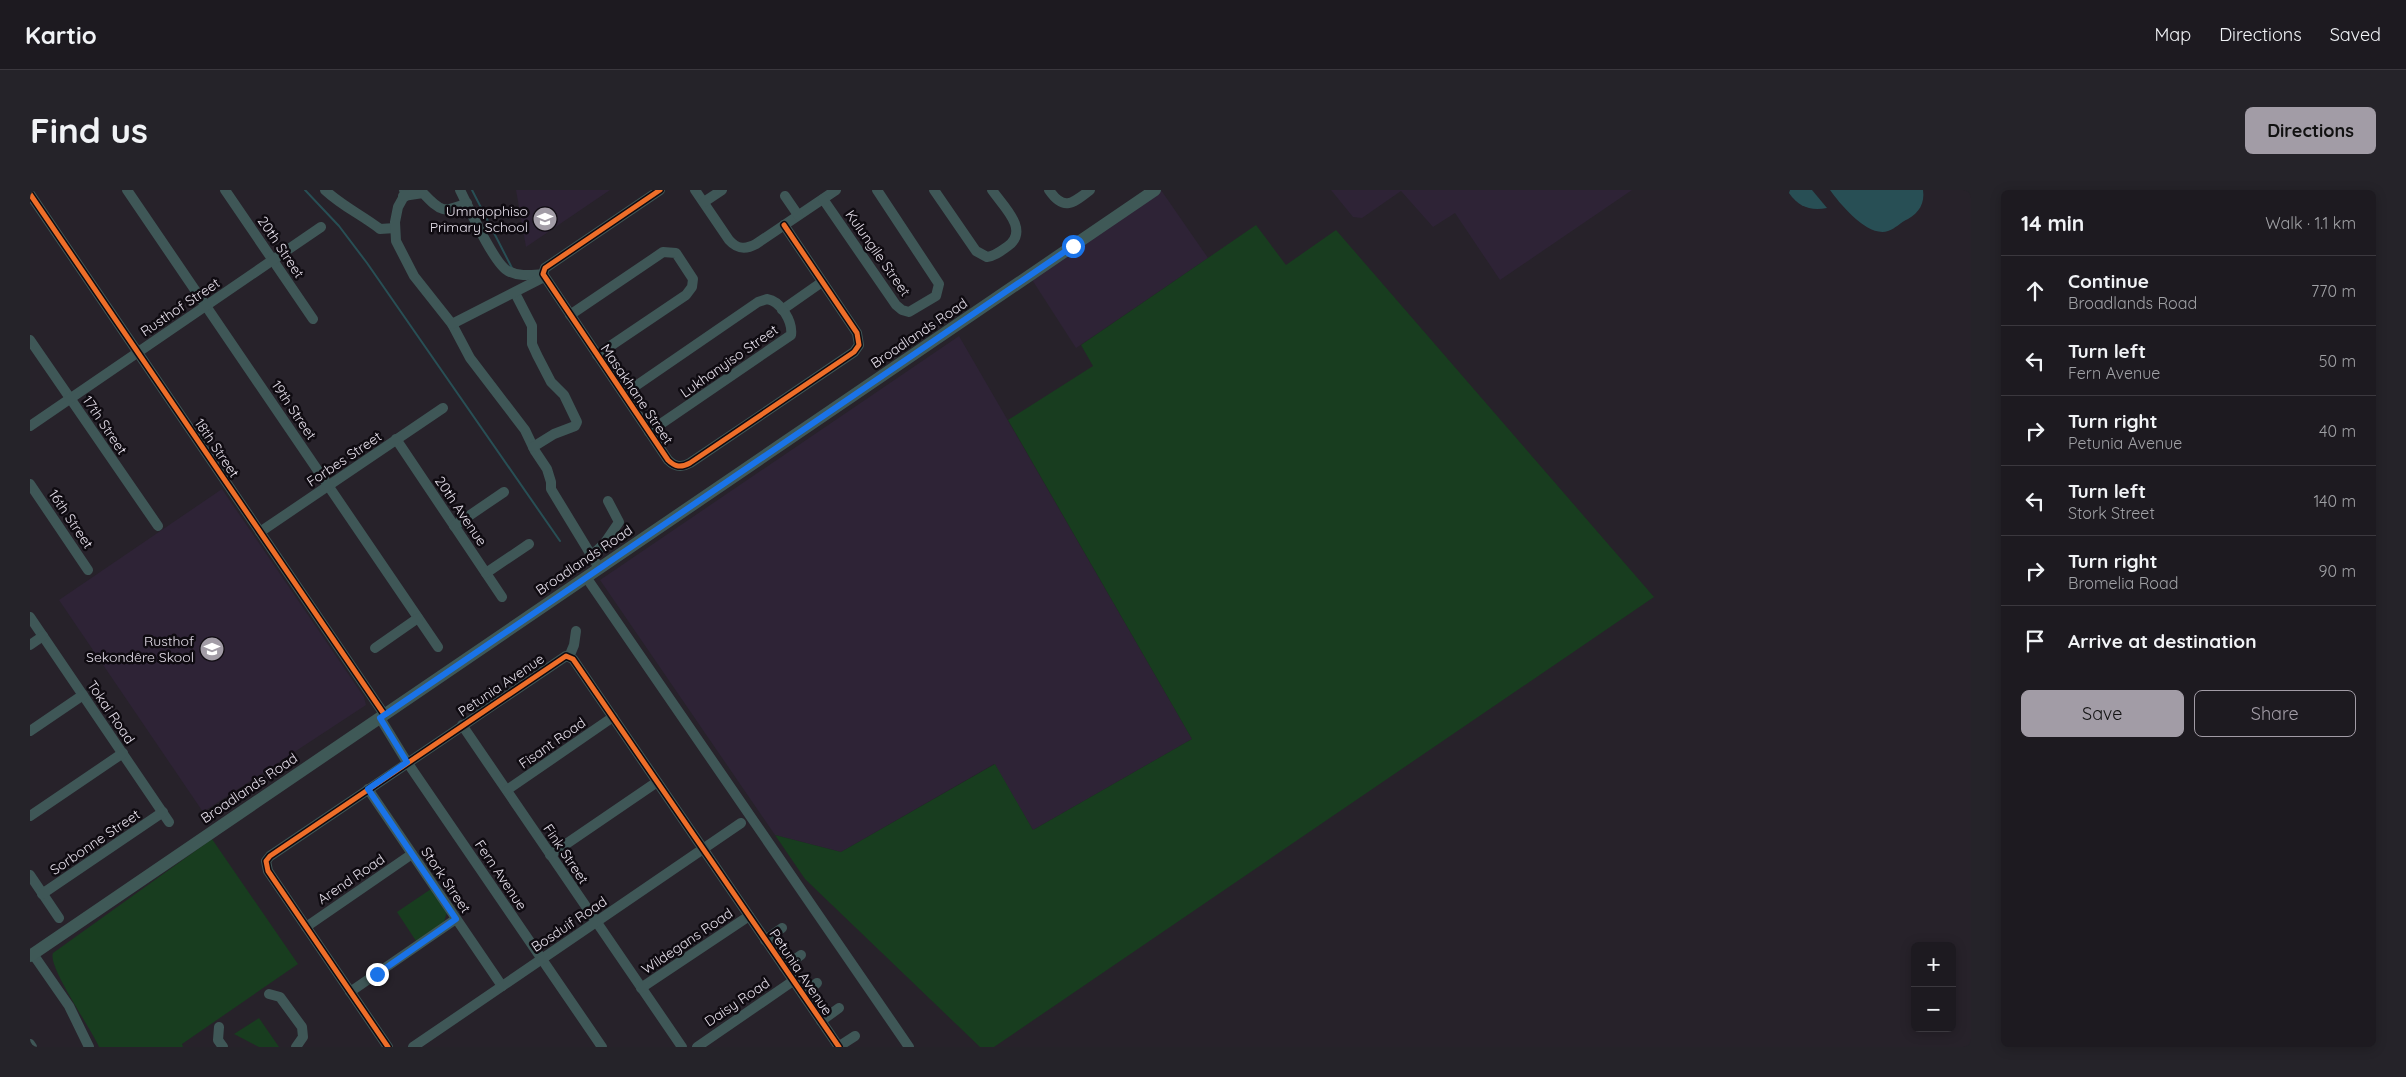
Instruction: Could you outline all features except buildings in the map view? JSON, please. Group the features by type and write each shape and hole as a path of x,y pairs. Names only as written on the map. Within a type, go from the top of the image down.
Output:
{"main road":[{"name":"Broadlands Road","path":"31,953 1155,190"}],"street":[{"name":"19th Street","path":"127,190 438,646"},
{"name":"20th Street","path":"225,190 313,319"},
{"path":"325,190 340,204 363,216 380,229 395,228"},
{"path":"460,190 483,235 506,270 517,275 543,276"},
{"path":"452,324 515,294 543,276 546,268 660,190"},
{"path":"695,190 729,240 740,248 756,244 836,190"},
{"path":"704,202 722,190"},
{"name":"Kulungile Street","path":"823,199 896,305 902,310 910,312 936,296 939,284 876,190"},
{"path":"934,190 976,251 987,257 996,254 1015,241 1018,233 1016,224 992,190"},
{"path":"1049,190 1058,201 1067,204 1073,203 1090,190"},
{"path":"467,203 449,210 438,209 423,193 404,194 398,208 395,228 396,241 414,276 452,324 470,358 525,430 547,469 551,489 599,568"},
{"name":"18th Street","path":"30,194 260,532 382,716"},
{"path":"785,196 798,215"},
{"name":"Masakhane Street","path":"543,276 672,465 684,466 854,352 859,341 857,333 784,225"},
{"name":"Rusthof Street","path":"30,426 321,227"},
{"path":"570,315 663,252 676,253 692,277 692,287 686,295 597,355"},
{"path":"782,310 822,282"},
{"path":"515,294 532,326 532,344 537,355 551,382 564,395 577,422 575,426 554,434 533,447"},
{"name":"Lukhanyiso Street","path":"624,394 758,302 767,299 772,300 782,310 791,324 791,335 649,432"},
{"name":"17th Street","path":"30,340 158,526"},
{"name":"Forbes Street","path":"260,532 443,408"},
{"name":"20th Avenue","path":"396,440 502,597"},
{"name":"16th Street","path":"30,484 88,570"},
{"path":"454,526 504,492"},
{"path":"591,556 604,544 619,522 608,501"},
{"path":"486,573 529,544"},
{"path":"586,577 910,1047"},
{"name":"Tokai Road","path":"30,617 170,822"},
{"path":"375,648 418,618"},
{"path":"569,657 574,645 576,631"},
{"path":"30,645 43,636"},
{"name":"Petunia Avenue","path":"388,1047 268,871 266,862 270,856 563,657 572,659 613,717 838,1047"},
{"path":"30,731 83,695"},
{"name":"Fern Avenue","path":"382,716 407,762 602,1047"},
{"name":"Fisant Road","path":"507,790 613,717"},
{"name":"Fink Street","path":"462,725 682,1047"},
{"path":"30,816 123,753"},
{"path":"550,855 657,782"},
{"name":"Stork Street","path":"368,789 502,986"},
{"name":"Sorbonne Street","path":"42,894 163,812"},
{"name":"Bosduif Road","path":"413,1047 740,823"},
{"name":"Arend Road","path":"306,927 412,854"},
{"path":"30,875 59,918"},
{"name":"Wildegans Road","path":"642,988 749,916"},
{"path":"350,992 456,919"},
{"path":"765,940 782,928"},
{"path":"31,953 69,1006 89,1047"},
{"path":"784,967 801,955"},
{"name":"Daisy Road","path":"697,1047 793,981"},
{"path":"803,994 817,983"},
{"path":"269,994 280,997 302,1027 303,1037 296,1047"},
{"path":"821,1021 839,1008"},
{"path":"219,1027 218,1040 223,1047"},
{"path":"838,1047 855,1036"}],"shaded area":[{"name":"Umnqophiso Primary School","path":"516,190 610,190 526,247"},
{"path":"1154,190 1161,190 1208,258 1076,348 1029,275"},
{"path":"1331,190 1632,190 1500,280 1455,213 1433,227 1401,191 1362,218 1353,217"},
{"path":"959,336 1192,739 1033,830 994,764 841,852 775,835 600,580"},
{"name":"Rusthof Sekondêre Skool","path":"222,489 364,697 366,705 203,812 59,600"}],"green space":[{"path":"1256,225 1286,265 1336,230 1654,597 994,1047 980,1047 805,879 775,835 841,852 995,764 1033,830 1192,739 1008,420 1093,366 1081,345"},
{"path":"212,839 298,964 182,1044 183,1047 99,1047 63,983 53,960 53,953"},
{"path":"431,889 447,912 444,922 416,941 397,912"},
{"path":"259,1018 279,1047 259,1047 234,1034"}],"water":[{"path":"1790,190 1812,190 1827,208 1815,209 1805,207 1793,198 1789,193"},
{"path":"1830,190 1923,190 1923,195 1920,207 1912,217 1891,230 1880,232 1863,225 1840,203"}],"waterway":[{"path":"305,190 339,226 367,263 560,541"},
{"path":"472,190 512,268"}],"cycle path":[{"path":"660,190 545,268 543,274 668,460 676,465 684,466 690,463 854,352 859,345 857,333 784,225"},
{"path":"30,194 384,714"},
{"path":"388,1047 268,871 266,861 270,856 566,656 573,659 839,1047"}],"place":[{"name":"Umnqophiso Primary School","path":"545,219"},
{"name":"Rusthof Sekondêre Skool","path":"212,649"}],"route":[{"path":"377,974 456,919 368,789 407,762 380,718 1073,246"}]}
